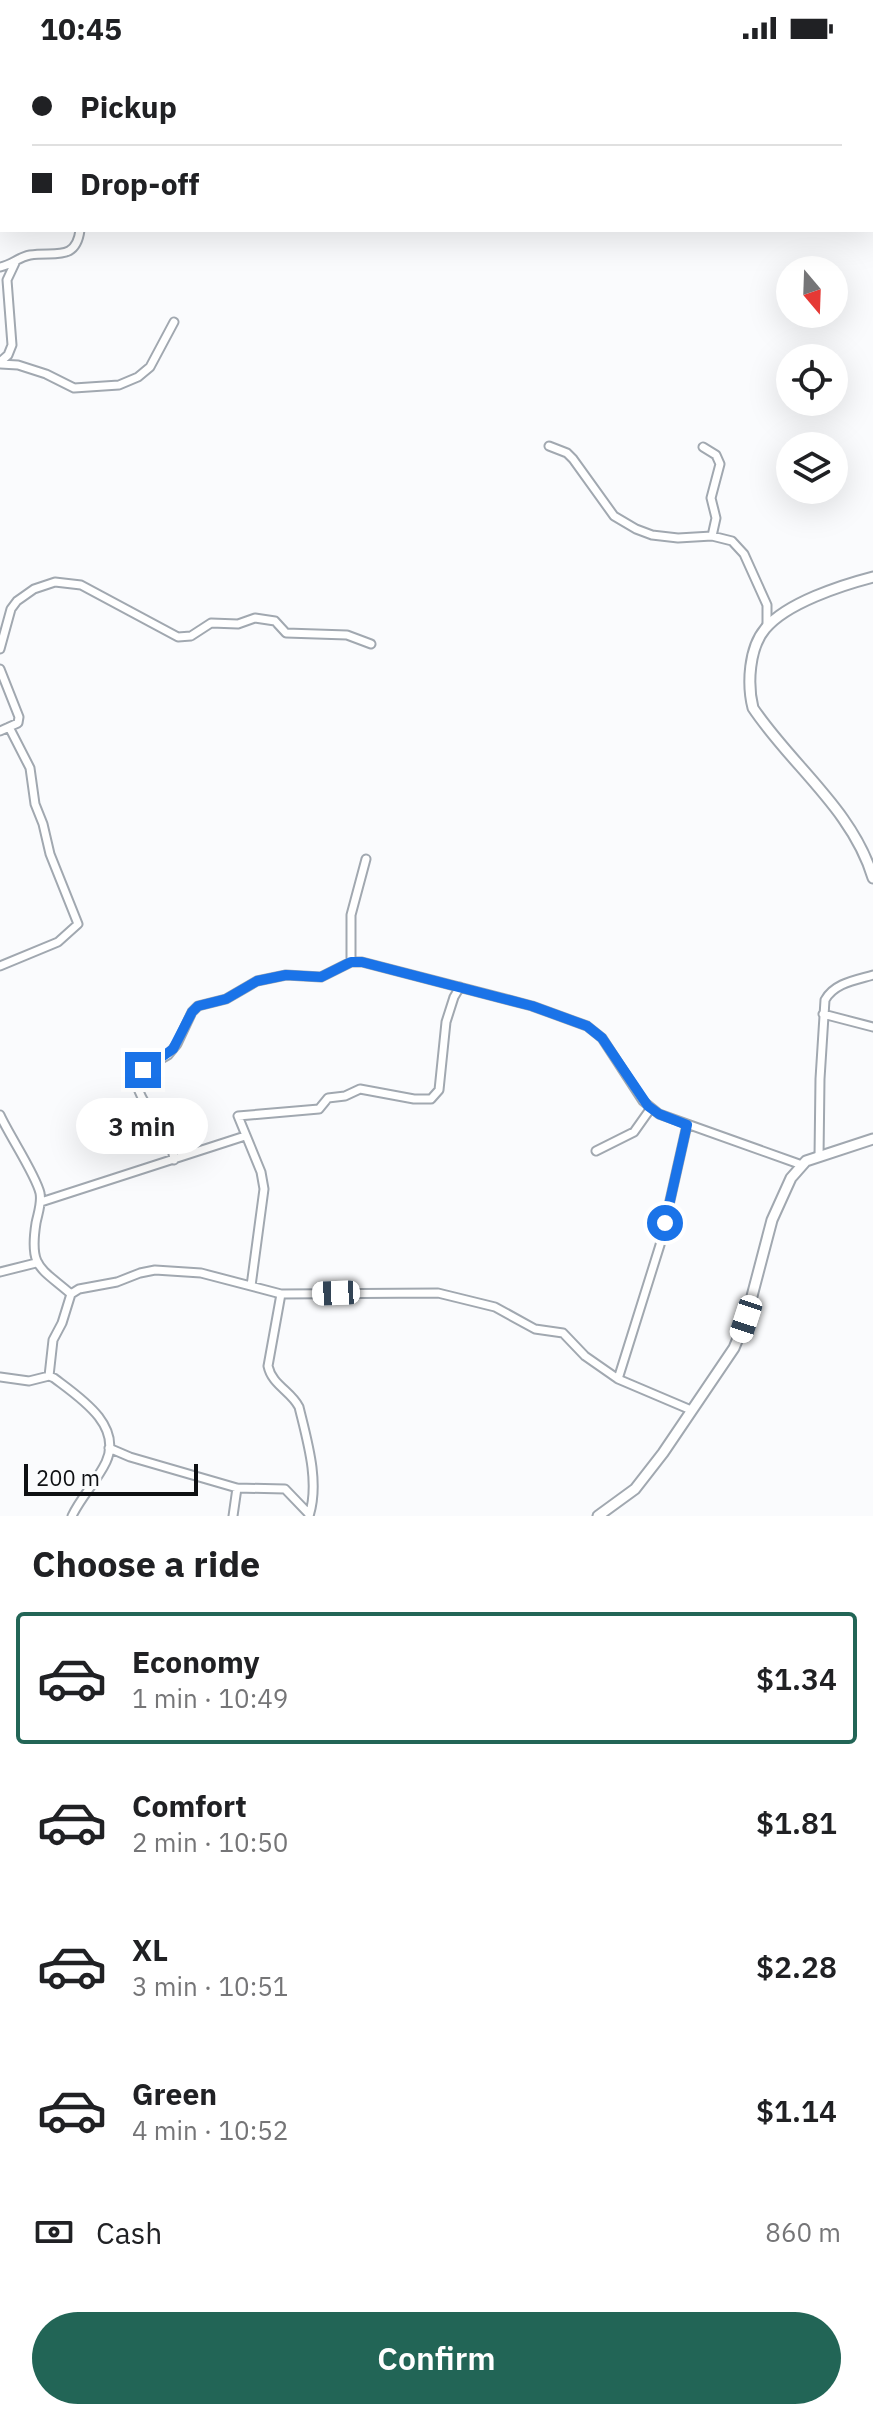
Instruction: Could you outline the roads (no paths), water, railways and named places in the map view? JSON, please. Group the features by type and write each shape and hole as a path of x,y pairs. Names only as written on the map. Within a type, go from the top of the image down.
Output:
{"street":[{"path":"0,267 29,255 72,250 78,243 80,232"},
{"path":"0,363 12,345 7,280 15,263"},
{"path":"0,363 46,374 74,388 119,385 138,377 150,367 174,322"},
{"path":"549,446 567,453 573,459 606,507 625,524 652,535 678,538 712,536 732,541 744,554 767,605 767,627"},
{"path":"703,447 716,455 720,464 711,498 716,518 712,536"},
{"path":"873,577 803,603 767,627 758,642 750,696 753,708 836,808 865,854 873,878"},
{"path":"0,649 11,609 17,601 34,589 55,582 81,585 178,637 191,636 211,623 238,624 255,618 275,621 286,633 347,635 371,644"},
{"path":"0,669 19,717 18,723 0,731"},
{"path":"0,966 58,942 78,924 50,854 35,804 28,763 9,727"},
{"path":"351,962 351,915 366,859"},
{"path":"174,1160 166,1136 141,1097 135,1074 168,1055 177,1044 192,1012 198,1006 226,999 257,981 286,975 321,977 351,962 362,962 532,1006 587,1026 602,1038 651,1108 687,1125 802,1165"},
{"path":"819,1157 823,1014 829,993 842,985 873,975"},
{"path":"251,1286 264,1189 261,1172 238,1119 242,1114 319,1109 328,1098 360,1089 420,1100 435,1097 440,1086 446,1022 460,987"},
{"path":"823,1014 873,1027"},
{"path":"596,1151 634,1132 651,1108"},
{"path":"0,1115 36,1183 41,1202 35,1234 36,1263 71,1294"},
{"path":"618,1379 660,1245 687,1125"},
{"path":"41,1202 245,1136"},
{"path":"598,1516 635,1489 663,1453 740,1335 772,1220 791,1178 802,1165 873,1139"},
{"path":"0,1272 36,1263"},
{"path":"49,1376 53,1340 71,1294 79,1289 117,1282 155,1270 201,1273 281,1294 432,1292 495,1307 529,1327 563,1333 585,1356 618,1379 691,1410"},
{"path":"281,1294 268,1366 270,1375 295,1399 299,1407 312,1476 313,1501 309,1515"},
{"path":"0,1377 29,1381 49,1376"},
{"path":"49,1376 96,1413 109,1432 105,1464 72,1516"},
{"path":"109,1448 237,1488 285,1489 309,1515"},
{"path":"233,1516 237,1488"}]}
